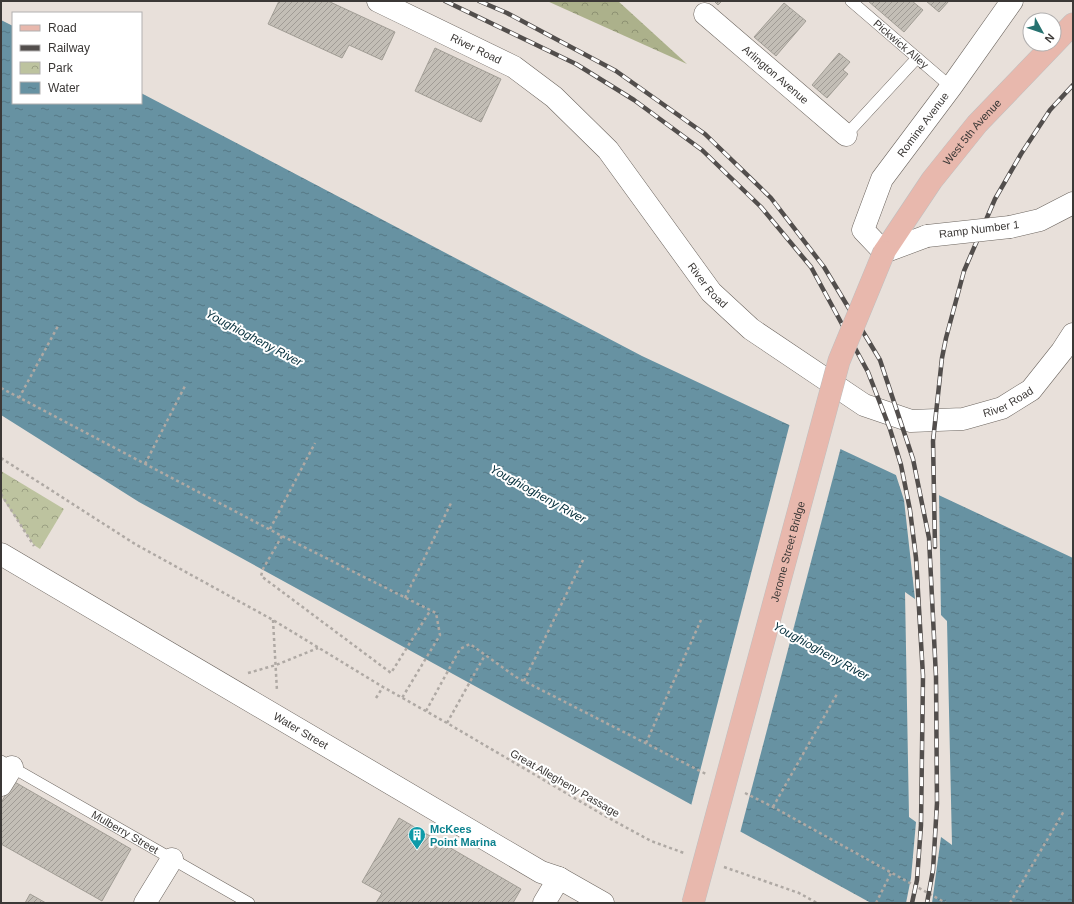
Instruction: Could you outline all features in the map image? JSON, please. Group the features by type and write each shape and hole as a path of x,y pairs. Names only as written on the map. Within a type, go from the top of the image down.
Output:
{"main road":[{"name":"West 5th Avenue","path":"884,252 932,180 977,124 1073,24"},
{"name":"Jerome Street Bridge","path":"693,903 839,361 884,252"}],"street":[{"name":"River Road","path":"378,1 514,67 554,97 608,150 711,292 751,329 864,405 911,421 963,419 1002,408 1031,390 1062,351 1073,334"},
{"name":"Romine Avenue","path":"884,252 863,230 882,179 951,87 1012,1"},
{"name":"Arlington Avenue","path":"704,14 846,135"},
{"name":"Ramp Number 1","path":"884,252 927,236 1010,227 1040,220 1073,203"},
{"name":"Water Street","path":"1,554 541,872 558,878 603,903"},
{"path":"145,903 172,858"},
{"path":"544,903 558,878"}],"lane":[{"name":"Pickwick Alley","path":"851,1 951,87"},
{"path":"846,135 917,58"},
{"name":"Mulberry Street","path":"4,771 172,858 249,903"}],"path":[{"path":"18,398 58,326"},
{"path":"145,464 186,384"},
{"path":"1,388 282,536 436,613 440,635 402,698"},
{"path":"270,529 315,443"},
{"name":"Great Allegheny Passage","path":"1,458 136,544 273,620 383,687 605,816 651,841 688,854"},
{"path":"1,494 37,552"},
{"path":"405,598 452,501"},
{"path":"282,536 261,576 391,674 430,611"},
{"path":"524,681 583,560"},
{"path":"273,620 279,718"},
{"path":"646,743 701,620"},
{"path":"426,711 460,649 470,644 516,677 709,775"},
{"path":"447,723 485,655"},
{"path":"376,698 383,687"},
{"path":"773,807 837,694"},
{"path":"745,793 946,903"},
{"path":"1010,903 1064,811"},
{"path":"718,864 799,893 817,903"},
{"path":"876,903 891,873"}],"green space":[{"path":"547,1 618,1 687,64"},
{"path":"1,471 64,509 40,549 34,545 1,496"}],"water":[{"name":"Youghiogheny River","path":"1,20 12,26 12,104 142,104 142,94 642,356 1073,558 1073,903 871,903 139,502 1,415"}],"pier":[{"path":"790,423 841,447 740,833 691,806"},
{"path":"895,472 939,492 941,615 947,621 952,845 941,837 932,903 906,903 911,878 916,822 909,817 905,592 915,599 904,500"}],"building":[{"path":"279,1 328,1 395,32 382,60 349,45 342,58 268,24"},
{"path":"714,1 722,1 718,5"},
{"path":"868,1 912,1 923,10 904,32"},
{"path":"926,1 949,1 939,12"},
{"path":"784,3 806,21 776,56 754,37"},
{"path":"435,48 501,79 481,122 415,91"},
{"path":"839,53 850,62 843,70 848,74 827,98 812,85"},
{"path":"13,781 131,849 102,901 1,844 1,803"},
{"name":"McKees Point Marina","path":"399,818 521,889 513,903 376,903 382,893 362,882"},
{"path":"30,894 46,903 25,903"}],"railway":[{"path":"445,1 576,64 634,100 702,150 761,207 811,267 868,372 890,429 901,465 910,510 916,558 923,676 921,825 917,880 912,903"},
{"path":"479,1 507,13 616,71 705,134 771,198 824,267 880,360 913,459 929,538 936,677 937,803 933,870 927,903"},
{"path":"935,547 933,441 942,358 964,271 995,199 1021,154 1050,110 1073,85"}],"place":[{"name":"McKees Point Marina","path":"417,850"}]}
